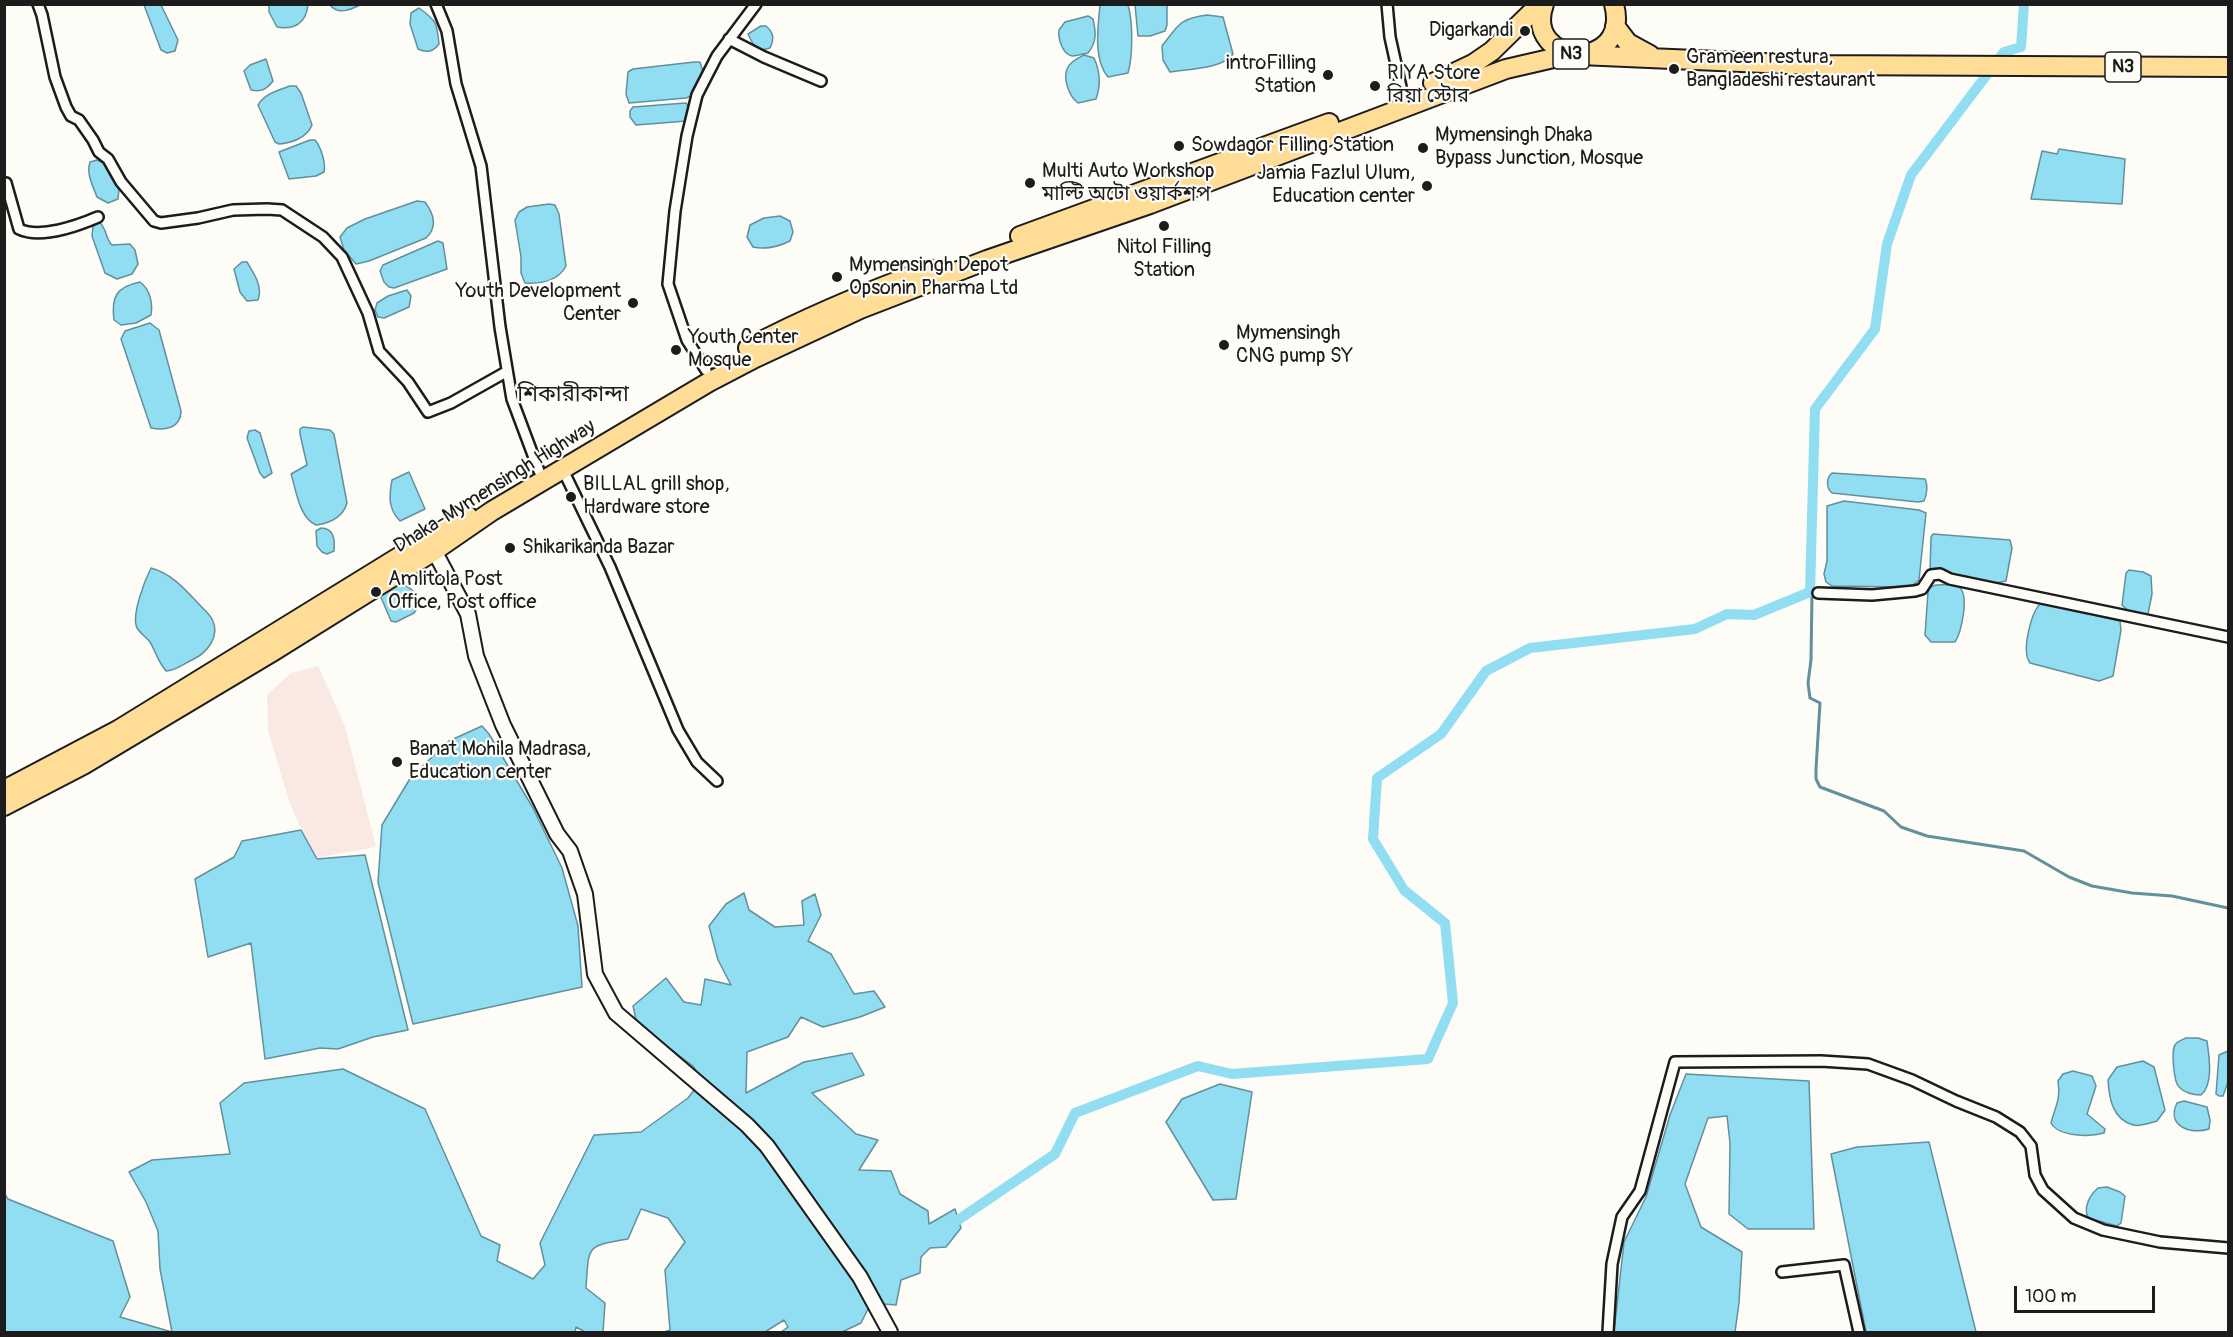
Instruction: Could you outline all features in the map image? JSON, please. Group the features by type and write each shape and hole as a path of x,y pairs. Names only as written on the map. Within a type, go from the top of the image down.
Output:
{"highway":[{"name":"Dhaka-Mymensingh Highway","path":"4,806 83,765 272,652 539,471 706,370 787,328 867,292 1403,96 1454,74 1492,51 1542,4"},
{"name":"N3","path":"1542,4 1542,22 1551,43 1560,50 1576,55 1810,65 2229,67"},
{"name":"N3","path":"1576,55 1598,50 1611,36 1617,14"},
{"name":"N3","path":"1617,14 1628,43 1664,59"},
{"name":"Dhaka-Mymensingh Highway","path":"4,790 118,730 431,544 492,511 754,358 860,309 987,260 1172,196 1464,83 1506,69 1576,55"}],"street":[{"path":"38,4 66,107 71,116 79,120 99,152 108,159 121,182 154,221 161,223 198,218 233,210 282,210 323,237 342,257 368,313 379,351 408,382 428,412 451,403 506,372"},
{"path":"436,4 447,31 456,84 481,166 506,372 512,399 539,471"},
{"path":"706,370 687,340 668,284 675,211 687,136 697,95 717,56 756,4"},
{"path":"1387,4 1390,37 1403,96"},
{"path":"729,39 764,57 821,81"},
{"path":"4,184 6,183 19,229 28,234 76,227 98,217"},
{"path":"563,470 610,567 678,730 697,762 717,781"},
{"path":"431,544 468,614 476,656 503,725 556,834 570,851 585,894 595,974 616,1013 767,1146 860,1277 890,1332"},
{"path":"1818,593 1872,595 1915,591 1922,589 1931,575 1940,574 1950,579 2229,638"},
{"path":"1608,1332 1612,1264 1622,1217 1640,1191 1675,1062 1821,1061 1868,1064 1912,1080 1996,1117 2020,1132 2031,1146 2035,1175 2043,1190 2074,1218 2103,1230 2160,1242 2229,1248"},
{"path":"1782,1272 1844,1265 1859,1332"}],"shaded area":[{"path":"318,666 345,726 376,847 315,858 290,804 268,731 267,695 291,673"}],"water":[{"path":"144,5 161,5 178,40 175,51 167,53 161,50"},
{"path":"269,5 308,5 305,16 299,24 283,28 277,27 269,12"},
{"path":"330,5 360,5 340,11"},
{"path":"1100,5 1128,5 1132,39 1128,73 1108,77 1103,70 1098,53"},
{"path":"1135,5 1167,5 1165,31 1150,36 1138,36"},
{"path":"419,8 433,20 437,27 439,44 430,51 418,49 410,24 411,13"},
{"path":"1207,15 1223,17 1233,54 1221,63 1170,72 1163,60 1162,46 1184,21"},
{"path":"1088,16 1093,19 1094,24 1093,45 1088,53 1069,55 1061,45 1059,30 1065,22"},
{"path":"761,26 768,28 773,38 770,48 762,50 753,44 748,34"},
{"path":"1084,55 1094,58 1099,73 1099,89 1096,99 1078,103 1067,86 1066,71 1071,63"},
{"path":"266,59 273,81 263,90 251,90 244,71 250,65"},
{"path":"700,62 703,72 696,94 686,98 629,103 626,94 628,72 633,69"},
{"path":"290,86 296,86 301,93 312,125 310,130 298,139 279,144 275,142 258,105 268,95"},
{"path":"686,103 689,109 687,121 636,125 630,117 633,107"},
{"path":"315,140 319,147 324,160 324,172 316,176 289,179 279,152"},
{"path":"2059,149 2125,159 2122,204 2031,199 2042,151 2057,154"},
{"path":"97,160 106,164 119,189 118,199 108,203 97,197 90,180 90,162"},
{"path":"417,201 425,202 431,211 433,225 426,238 356,264 344,250 340,237 347,228 365,219"},
{"path":"555,205 559,214 566,266 563,271 548,281 525,283 521,273 515,220 519,212 527,207"},
{"path":"780,216 790,221 793,232 790,241 772,247 753,247 747,237 750,225 764,218"},
{"path":"99,222 112,245 130,244 135,250 138,264 132,274 117,279 105,273 92,236 93,226"},
{"path":"438,241 443,243 447,269 394,288 384,282 380,271 383,265"},
{"path":"242,262 247,262 257,280 258,300 247,301 240,292 234,269"},
{"path":"140,282 150,297 151,315 136,323 121,325 114,320 113,305 117,294 125,287"},
{"path":"407,290 411,296 409,307 384,318 378,317 375,310 377,303 388,296"},
{"path":"150,323 159,330 181,411 175,425 162,429 151,428 121,339 125,331"},
{"path":"303,427 330,430 334,434 347,503 343,512 327,523 316,525 306,516 291,474 307,465 300,434 300,429"},
{"path":"255,430 260,433 272,473 264,478 247,438 249,431"},
{"path":"409,472 425,509 400,521 393,512 390,502 392,480"},
{"path":"1832,473 1925,479 1926,496 1924,501 1918,502 1832,493 1828,483"},
{"path":"1844,501 1919,510 1926,513 1919,580 1910,587 1832,586 1826,582 1824,574 1827,561 1827,506"},
{"path":"321,528 329,530 334,539 334,551 327,554 317,546 316,531"},
{"path":"1933,534 2010,540 2012,548 2006,581 1996,583 1930,571"},
{"path":"151,568 164,573 181,586 209,614 214,625 214,638 203,653 170,671 163,668 150,642 137,628 136,615 139,598"},
{"path":"2129,570 2151,576 2152,594 2148,614 2134,613 2122,605 2126,573"},
{"path":"402,584 414,592 419,605 414,613 396,622 391,621 380,595 384,589"},
{"path":"1954,585 1962,591 1963,614 1955,642 1931,642 1925,635 1928,592 1930,587"},
{"path":"2041,603 2120,621 2121,630 2113,676 2099,681 2030,663 2027,658 2028,632"},
{"path":"482,726 533,808 562,868 578,926 582,987 413,1024 378,882 382,825 411,777 449,741"},
{"path":"301,830 317,859 365,855 408,1030 373,1037 338,1049 320,1048 265,1059 251,943 208,957 195,879 234,857 242,841"},
{"path":"744,893 749,910 775,927 804,925 802,901 815,894 821,915 808,941 831,954 854,994 874,991 885,1007 860,1017 823,1027 801,1017 788,1037 747,1052 746,1093 804,1062 852,1053 864,1075 812,1093 856,1134 878,1140 859,1170 891,1171 900,1194 928,1211 929,1224 955,1209 961,1228 946,1247 930,1248 921,1257 920,1273 901,1280 896,1305 871,1303 861,1323 842,1332 781,1332 788,1327 784,1320 765,1332 664,1332 670,1330 665,1270 685,1242 668,1218 641,1209 628,1239 597,1247 589,1256 586,1288 605,1303 603,1332 585,1332 576,1327 575,1332 172,1332 160,1269 158,1231 146,1202 129,1172 152,1160 230,1154 220,1103 244,1083 343,1069 425,1109 481,1236 500,1245 497,1261 533,1279 545,1265 540,1243 594,1135 641,1132 688,1098 697,1086 698,1074 693,1066 637,1024 633,1006 666,978 684,1002 701,1005 705,979 731,985 718,960 709,926 726,904"},
{"path":"2186,1038 2207,1041 2209,1077 2208,1084 2201,1095 2184,1091 2177,1084 2173,1060 2174,1048 2177,1042"},
{"path":"2228,1051 2228,1082 2223,1096 2219,1096 2216,1094 2219,1055"},
{"path":"2143,1061 2154,1067 2165,1110 2157,1121 2135,1125 2126,1122 2116,1113 2109,1093 2108,1080 2117,1067"},
{"path":"2073,1071 2092,1076 2096,1086 2087,1114 2105,1129 2104,1133 2083,1135 2068,1133 2055,1128 2051,1123 2058,1099 2058,1081 2063,1074"},
{"path":"1686,1074 1809,1081 1814,1229 1748,1229 1729,1214 1730,1143 1727,1116 1708,1118 1685,1184 1701,1227 1742,1252 1735,1332 1614,1332 1624,1242 1646,1197 1670,1115"},
{"path":"1220,1084 1252,1092 1236,1199 1213,1200 1166,1122 1182,1099"},
{"path":"2184,1101 2207,1107 2210,1120 2209,1129 2194,1131 2177,1123 2174,1111 2177,1103"},
{"path":"1929,1142 1976,1332 1866,1332 1831,1154 1857,1147"},
{"path":"2107,1187 2125,1196 2121,1223 2117,1226 2088,1218 2087,1206 2092,1194 2098,1188"},
{"path":"4,1193 8,1199 113,1241 130,1297 120,1317 172,1332 5,1332"}],"waterway":[{"path":"958,1220 1055,1154 1075,1113 1198,1066 1232,1074 1428,1059 1453,1003 1445,923 1404,890 1373,839 1377,778 1441,734 1486,671 1530,648 1695,629 1727,614 1754,615 1810,592 1815,409 1875,329 1887,244 1911,175 2004,52 2021,47 2024,4"},
{"path":"1810,592 1812,593 1811,660 1808,683 1810,698 1820,703 1816,769 1816,779 1820,787 1884,811 1901,827 1927,836 2024,851 2069,877 2092,886 2132,893 2172,896 2228,908"}],"place":[{"name":"Digarkandi","path":"1525,31"},
{"name":"Grameen restura, Bangladeshi restaurant","path":"1674,69"},
{"name":"introFilling Station","path":"1328,75"},
{"name":"RIYA Store রিয়া স্টোর","path":"1375,86"},
{"name":"Sowdagor Filling Station","path":"1179,146"},
{"name":"Mymensingh Dhaka Bypass Junction, Mosque","path":"1423,148"},
{"name":"Multi Auto Workshop মাল্টি অটো ওয়ার্কশপ","path":"1030,183"},
{"name":"Jamia Fazlul Ulum, Education center","path":"1427,186"},
{"name":"Nitol Filling Station","path":"1164,226"},
{"name":"Mymensingh Depot Opsonin Pharma Ltd","path":"837,277"},
{"name":"Youth Development Center","path":"633,303"},
{"name":"Mymensingh CNG pump SY","path":"1224,345"},
{"name":"Youth Center Mosque","path":"676,350"},
{"name":"BILLAL grill shop, Hardware store","path":"571,497"},
{"name":"Shikarikanda Bazar","path":"510,548"},
{"name":"Amlitola Post Office, Post office","path":"376,592"},
{"name":"Banat Mohila Madrasa, Education center","path":"397,762"}],"district":[{"name":"শিকারীকান্দা","path":"573,395"}]}
